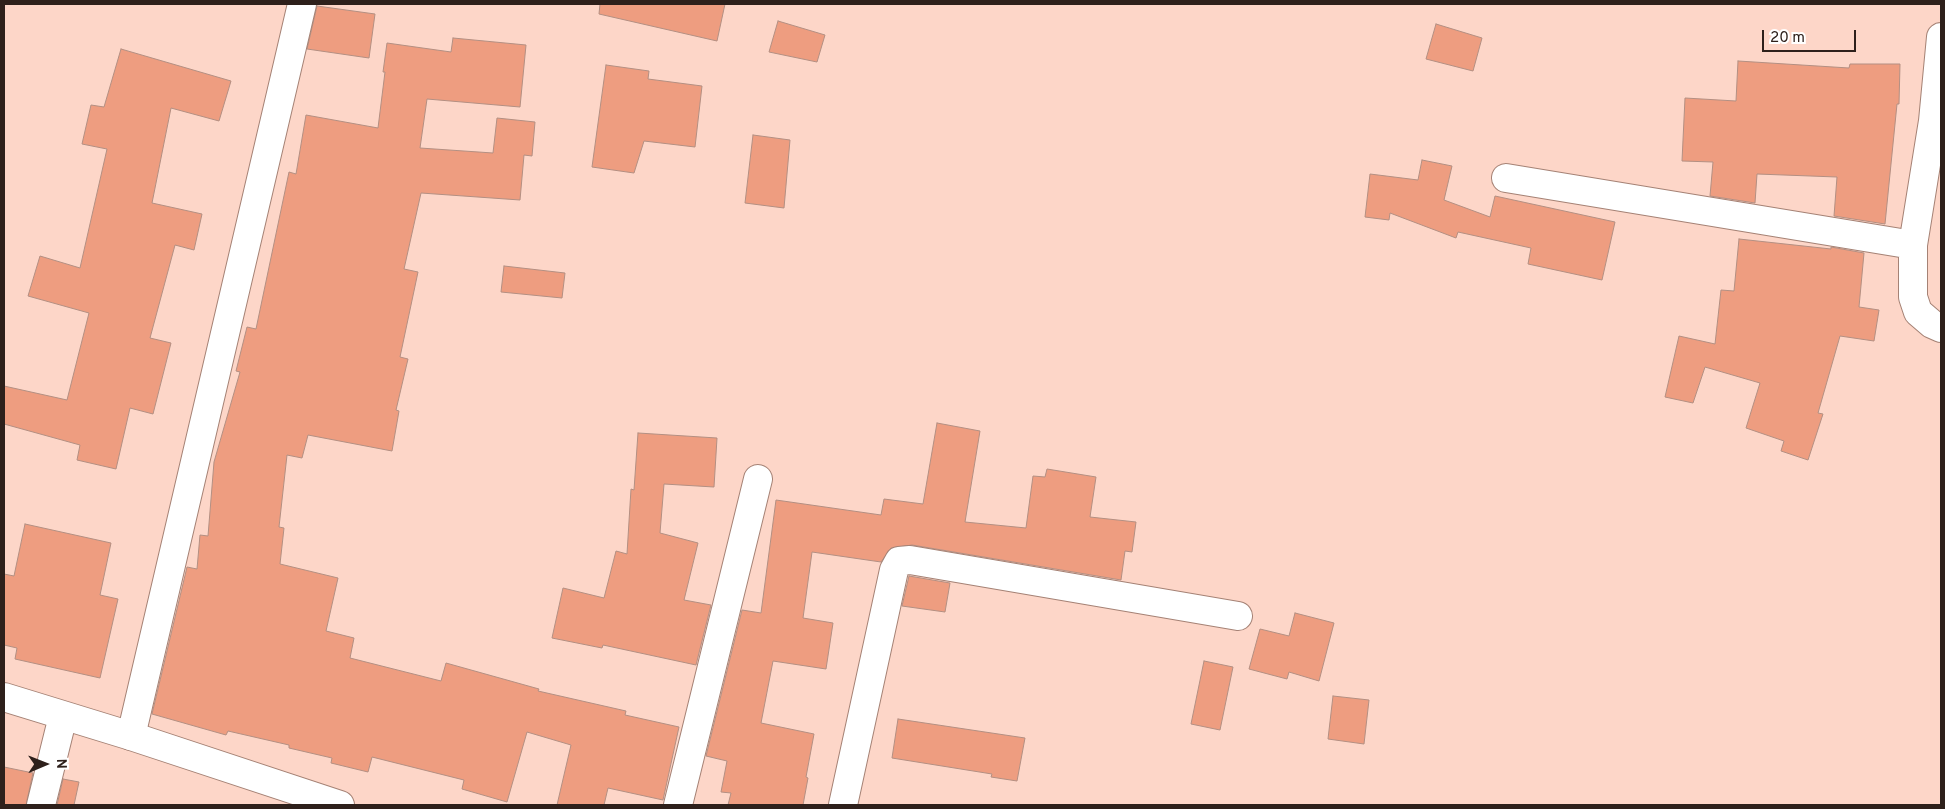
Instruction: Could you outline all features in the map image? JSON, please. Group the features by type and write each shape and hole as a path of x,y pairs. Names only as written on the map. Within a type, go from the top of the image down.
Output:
{"street":[{"path":"130,736 302,4"},
{"path":"1941,37 1933,121 1913,245 1913,298 1918,312 1932,324 1941,328"},
{"path":"1506,178 1913,245"},
{"path":"678,805 758,479"},
{"path":"843,805 894,570 899,561 910,560 1238,616"},
{"path":"4,697 340,805"},
{"path":"41,805 63,716"}],"building":[{"path":"600,4 725,4 717,41 599,14"},
{"path":"317,6 375,14 369,58 307,49"},
{"path":"778,21 825,35 817,62 769,52"},
{"path":"1436,24 1482,38 1473,71 1426,59"},
{"path":"453,38 526,45 520,107 427,99 420,148 493,153 497,118 535,122 532,156 524,155 520,200 421,193 404,269 418,272 400,357 408,359 396,410 399,411 392,451 308,435 302,458 287,455 279,527 284,528 280,564 338,578 326,631 354,638 350,658 441,681 446,663 539,689 538,691 626,711 625,715 679,727 663,800 608,788 604,805 557,805 571,745 527,732 507,802 462,789 464,780 372,757 368,772 331,763 332,758 289,748 289,745 228,731 226,735 152,714 187,567 197,569 200,535 208,536 214,462 240,372 236,371 247,327 256,329 289,172 296,174 306,115 378,128 387,43 451,52"},
{"path":"121,49 231,81 219,121 171,108 152,203 202,214 194,250 175,245 150,338 171,343 153,414 130,408 116,469 77,460 80,445 4,424 4,386 67,400 89,313 28,296 40,256 80,268 107,149 82,144 91,105 104,107"},
{"path":"1738,61 1849,68 1850,64 1900,64 1899,104 1897,104 1885,224 1834,216 1837,177 1757,174 1755,203 1710,196 1713,162 1682,161 1685,98 1736,101"},
{"path":"606,65 649,71 648,79 702,86 695,147 644,141 634,173 592,167"},
{"path":"753,135 790,140 784,208 745,203"},
{"path":"1422,160 1452,166 1444,200 1490,217 1495,196 1615,222 1602,280 1528,264 1531,248 1458,232 1456,238 1390,213 1389,220 1365,217 1370,174 1418,180"},
{"path":"1739,239 1831,249 1831,247 1864,253 1859,307 1879,310 1874,341 1840,336 1818,413 1823,414 1808,460 1781,451 1784,441 1746,428 1760,383 1705,367 1693,403 1665,397 1679,336 1715,344 1721,290 1734,291"},
{"path":"504,266 565,273 562,298 501,292"},
{"path":"937,423 980,431 965,522 1026,528 1033,476 1045,477 1047,469 1096,477 1090,517 1136,522 1132,552 1125,551 1121,580 912,545 891,548 881,562 812,552 803,618 833,623 826,669 773,661 761,723 814,734 803,805 728,805 731,793 721,792 727,761 706,756 742,610 761,613 776,500 881,515 884,499 923,504"},
{"path":"638,433 717,438 714,487 664,484 660,533 698,543 684,600 711,605 696,665 603,645 602,648 552,638 563,588 604,598 616,551 627,554 631,489 634,490"},
{"path":"25,524 111,543 100,595 118,599 100,678 15,659 17,648 4,645 4,574 14,576"},
{"path":"909,576 950,583 945,612 902,606"},
{"path":"1295,613 1334,623 1319,681 1289,672 1287,679 1249,669 1260,629 1289,636"},
{"path":"1204,661 1233,667 1220,730 1191,724"},
{"path":"1333,696 1369,700 1364,744 1328,739"},
{"path":"898,719 1025,738 1017,781 991,777 992,774 892,758"},
{"path":"4,767 33,773 26,805 4,805"},
{"path":"63,779 79,782 74,805 57,805"}]}
